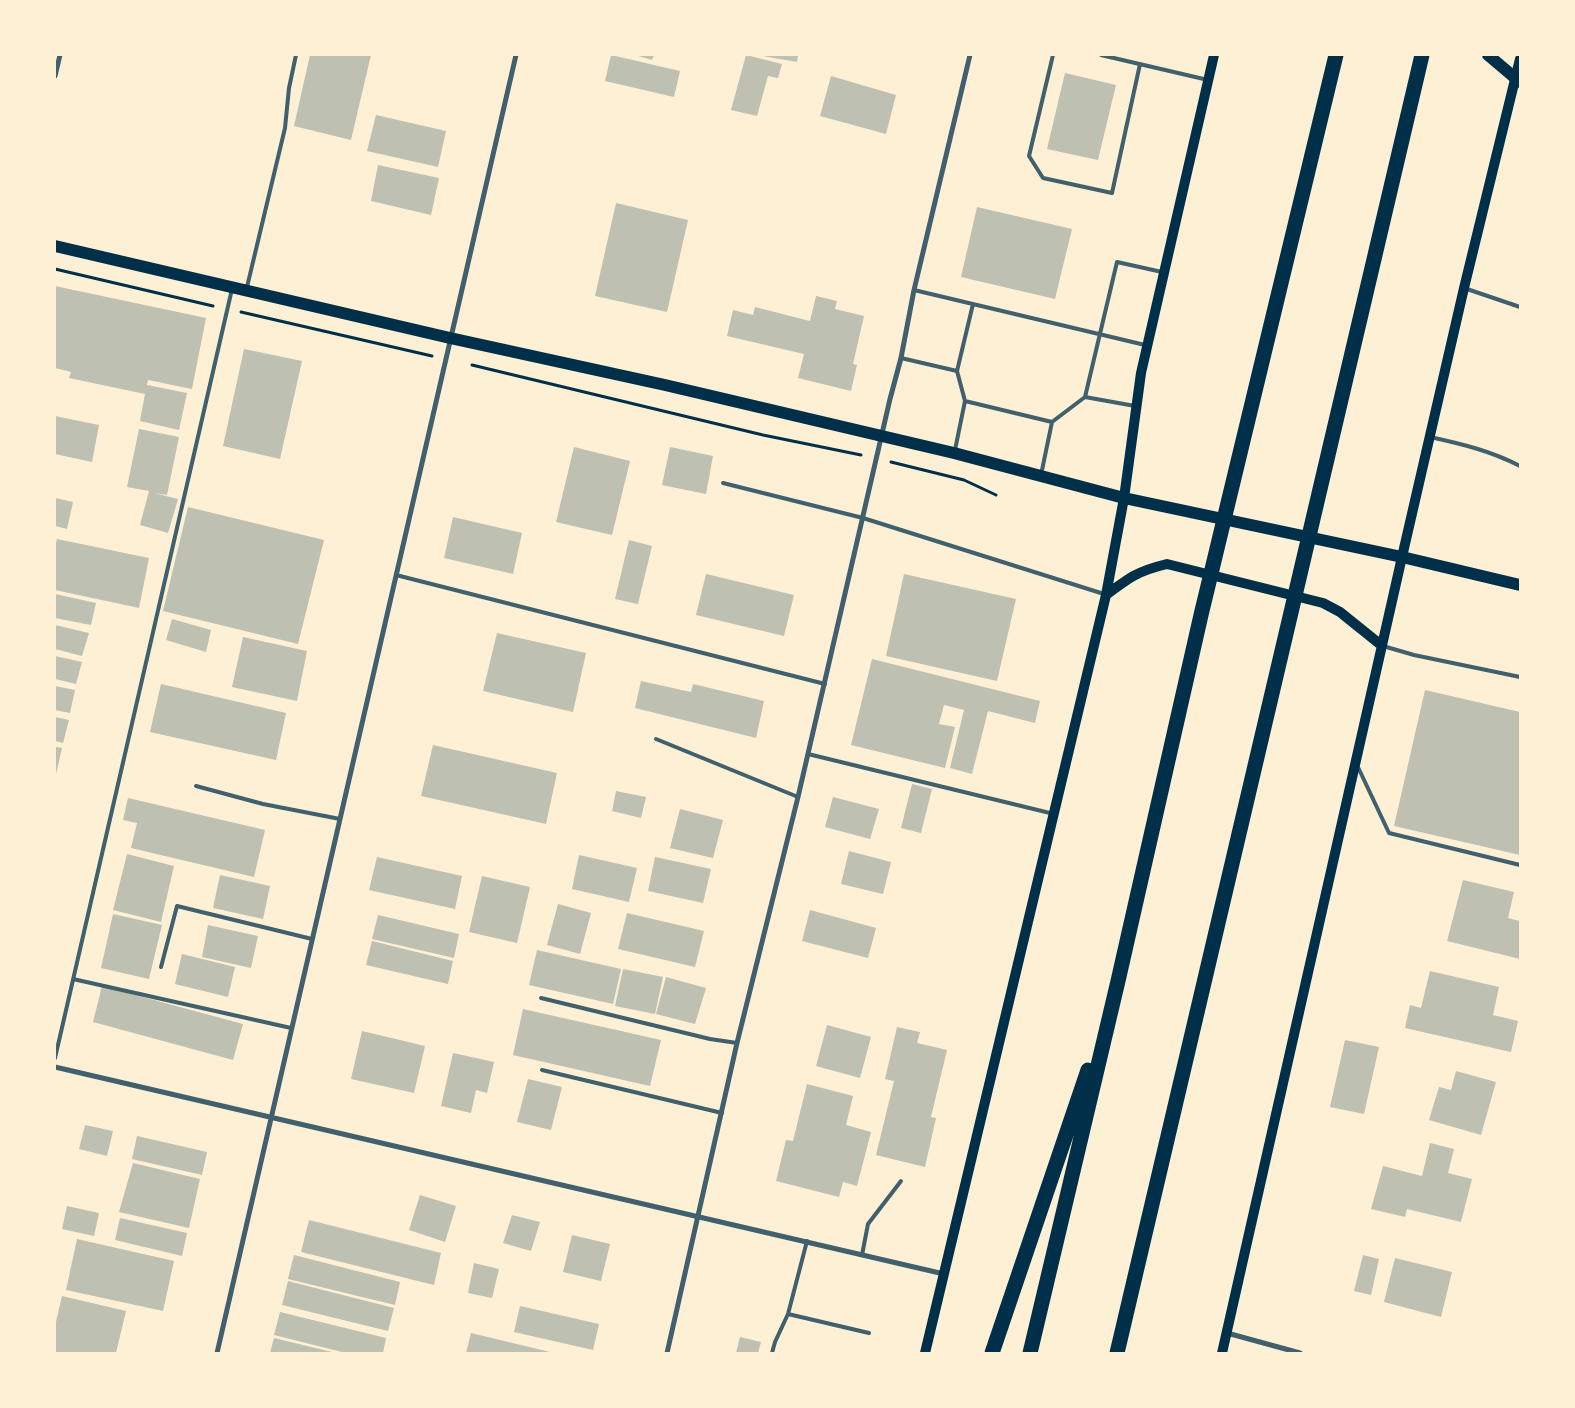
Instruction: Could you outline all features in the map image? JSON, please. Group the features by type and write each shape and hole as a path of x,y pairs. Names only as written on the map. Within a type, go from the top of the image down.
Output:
{"highway":[{"path":"1030,1353 1118,980 1201,615 1336,55"},
{"path":"1117,1353 1422,55"},
{"path":"992,1353 1118,980"}],"main road":[{"path":"925,1353 1106,595 1124,498 1141,373 1214,55"},
{"path":"1488,55 1518,80"},
{"path":"1222,1353 1429,437 1464,288 1518,80 1520,59"},
{"path":"55,246 882,436 1041,475 1124,498 1402,557 1520,585"},
{"path":"1106,595 1131,576 1146,569 1167,564 1323,603 1340,612 1382,645"}],"street":[{"path":"55,76 60,55"},
{"path":"217,1353 516,55"},
{"path":"667,1353 737,1044 825,684 901,358 914,290 970,55"},
{"path":"55,1067 944,1274"},
{"path":"1227,1333 1300,1353"}],"lane":[{"path":"247,290 285,128 289,88 296,55"},
{"path":"1053,55 1029,156 1043,178 1112,193 1140,64"},
{"path":"1101,55 1208,80"},
{"path":"1041,475 1052,422 1085,398 1117,262 1164,272"},
{"path":"55,1058 233,286"},
{"path":"1464,288 1520,308"},
{"path":"914,290 1147,346"},
{"path":"954,453 965,401 957,372 973,304"},
{"path":"901,358 957,372"},
{"path":"1085,398 1136,406"},
{"path":"965,401 1052,422"},
{"path":"1429,437 1468,445 1500,456 1520,466"},
{"path":"723,483 863,518 1106,595"},
{"path":"395,575 825,684"},
{"path":"1382,645 1414,655 1520,677"},
{"path":"656,739 798,798"},
{"path":"808,754 1054,814"},
{"path":"1355,761 1389,833 1520,865"},
{"path":"196,786 263,804 340,819"},
{"path":"161,967 177,906 312,939"},
{"path":"73,979 292,1028"},
{"path":"541,998 737,1044"},
{"path":"542,1070 722,1112"},
{"path":"862,1255 868,1224 901,1181"},
{"path":"772,1353 788,1314 807,1242"},
{"path":"788,1314 869,1333"}],"path":[{"path":"474,366 763,435 854,453"},
{"path":"902,465 964,480 996,495"}],"building":[{"path":"310,55 371,55 351,140 294,126"},
{"path":"611,55 680,71 674,97 605,81"},
{"path":"635,55 654,55 652,60"},
{"path":"746,55 782,64 778,78 768,76 757,116 731,110"},
{"path":"757,55 798,55 797,62"},
{"path":"1065,73 1116,85 1098,160 1047,149"},
{"path":"831,76 896,95 886,134 820,116"},
{"path":"376,115 446,131 438,167 367,151"},
{"path":"378,165 439,178 431,215 371,201"},
{"path":"616,203 688,220 667,312 595,296"},
{"path":"977,207 1072,229 1055,299 961,277"},
{"path":"55,286 206,318 192,389 148,380 147,385 187,393 179,430 140,421 145,394 69,378 71,372 55,368"},
{"path":"816,296 837,301 835,309 864,316 853,364 857,365 851,391 798,378 804,354 727,336 733,310 753,315 755,307 810,321"},
{"path":"244,349 302,361 280,459 223,446"},
{"path":"55,416 99,425 92,462 55,454"},
{"path":"139,429 179,437 167,495 154,493 178,499 168,533 140,525 149,491 127,487"},
{"path":"574,447 630,461 612,535 556,522"},
{"path":"670,447 713,456 706,494 662,485"},
{"path":"55,498 73,502 67,529 55,526"},
{"path":"188,507 324,540 298,644 163,611"},
{"path":"453,517 522,533 513,574 444,558"},
{"path":"57,539 149,558 139,608 55,590 55,546"},
{"path":"629,540 652,546 638,604 615,599"},
{"path":"706,574 794,595 784,636 696,615"},
{"path":"904,574 1016,599 997,681 886,656"},
{"path":"55,594 96,603 91,625 55,618"},
{"path":"172,619 211,630 206,652 166,640"},
{"path":"55,625 89,633 82,656 55,649"},
{"path":"497,633 586,653 573,712 483,691"},
{"path":"243,637 307,651 297,701 232,687"},
{"path":"55,656 82,662 76,684 55,679"},
{"path":"872,659 1040,701 1035,723 988,711 972,774 950,768 964,710 944,705 939,724 955,727 945,768 851,745"},
{"path":"641,681 691,692 693,684 764,701 756,738 635,708"},
{"path":"161,684 286,713 276,760 150,732"},
{"path":"55,686 75,690 70,713 55,710"},
{"path":"1425,690 1520,712 1520,855 1394,826"},
{"path":"55,717 69,720 63,743 55,741"},
{"path":"433,745 557,773 546,824 421,796"},
{"path":"55,747 62,748 56,774 55,774"},
{"path":"912,784 932,789 921,833 901,828"},
{"path":"616,791 646,797 641,818 612,811"},
{"path":"833,797 879,809 870,839 825,827"},
{"path":"128,798 265,830 254,877 131,848 137,823 123,820"},
{"path":"680,809 723,820 713,858 670,848"},
{"path":"849,851 891,862 883,894 841,884"},
{"path":"127,854 174,866 161,922 113,910"},
{"path":"579,855 637,868 629,902 572,889"},
{"path":"377,857 462,876 455,909 369,890"},
{"path":"655,857 711,869 703,903 648,891"},
{"path":"220,875 270,886 263,919 213,908"},
{"path":"482,876 530,887 517,943 469,932"},
{"path":"1463,880 1514,892 1508,918 1520,921 1520,959 1447,941"},
{"path":"558,904 591,913 580,954 547,945"},
{"path":"810,910 876,928 868,958 802,941"},
{"path":"627,913 704,931 695,967 618,949"},
{"path":"113,914 162,925 149,979 101,968"},
{"path":"378,915 459,934 454,958 372,939"},
{"path":"208,925 258,936 251,968 202,957"},
{"path":"372,941 453,961 448,984 366,965"},
{"path":"537,950 621,969 613,1004 529,985"},
{"path":"182,954 235,967 228,997 175,984"},
{"path":"623,969 663,977 655,1014 615,1006"},
{"path":"1430,971 1499,987 1493,1015 1518,1021 1511,1052 1405,1028 1410,1005 1421,1008"},
{"path":"666,977 706,988 695,1024 656,1014"},
{"path":"102,986 243,1024 233,1060 93,1022"},
{"path":"523,1009 661,1040 650,1086 513,1055"},
{"path":"827,1025 871,1037 860,1078 816,1066"},
{"path":"897,1027 920,1032 917,1043 947,1050 931,1117 936,1118 925,1167 876,1155 894,1081 885,1079"},
{"path":"362,1031 425,1046 414,1093 351,1079"},
{"path":"1345,1040 1379,1047 1364,1114 1330,1107"},
{"path":"453,1053 494,1062 487,1093 476,1090 471,1113 441,1106"},
{"path":"1456,1071 1496,1082 1481,1135 1429,1120 1439,1087 1451,1090"},
{"path":"528,1079 562,1087 551,1130 517,1122"},
{"path":"807,1084 853,1096 846,1125 871,1132 857,1186 843,1182 839,1197 776,1181 786,1140 793,1141"},
{"path":"85,1125 113,1131 107,1156 79,1149"},
{"path":"137,1136 207,1152 202,1175 132,1159"},
{"path":"1430,1143 1454,1149 1448,1173 1472,1179 1461,1222 1407,1209 1405,1217 1371,1209 1383,1166 1422,1176"},
{"path":"133,1163 200,1179 189,1228 119,1212"},
{"path":"420,1195 456,1206 445,1242 409,1230"},
{"path":"67,1206 99,1213 94,1236 62,1229"},
{"path":"512,1215 540,1222 531,1251 503,1243"},
{"path":"120,1218 187,1233 182,1256 115,1240"},
{"path":"309,1220 441,1253 434,1285 301,1252"},
{"path":"572,1235 610,1244 601,1281 563,1272"},
{"path":"77,1239 174,1261 163,1311 66,1290"},
{"path":"294,1255 400,1282 395,1305 288,1279"},
{"path":"1363,1255 1379,1259 1371,1295 1354,1291"},
{"path":"1395,1258 1452,1272 1441,1317 1384,1302"},
{"path":"474,1263 499,1269 492,1298 468,1293"},
{"path":"288,1281 394,1308 388,1331 282,1305"},
{"path":"62,1296 126,1311 116,1353 55,1353 55,1326"},
{"path":"520,1306 599,1324 593,1350 514,1332"},
{"path":"280,1312 386,1338 383,1353 346,1353 274,1335"},
{"path":"471,1333 550,1352 550,1353 466,1353"},
{"path":"740,1337 761,1342 758,1353 736,1353"},
{"path":"274,1338 332,1352 332,1353 270,1353"}]}
